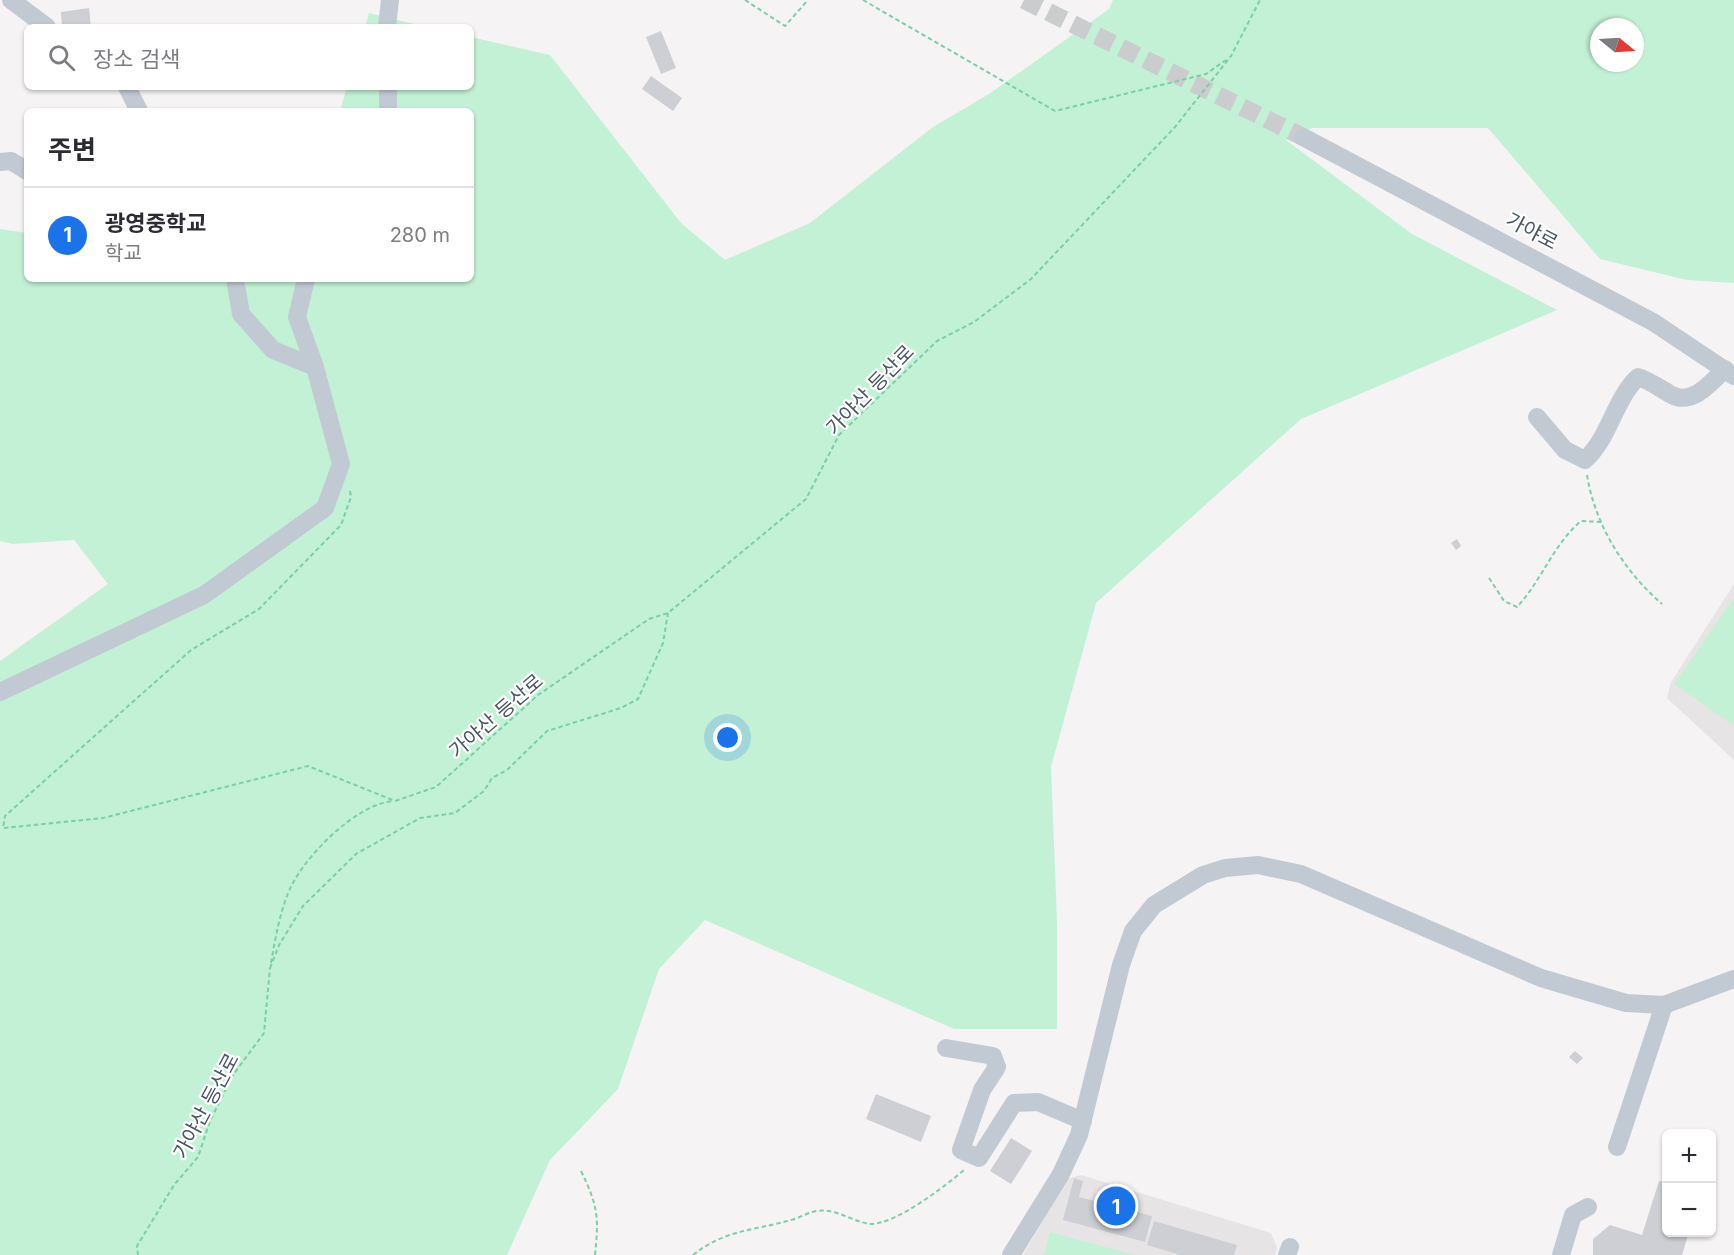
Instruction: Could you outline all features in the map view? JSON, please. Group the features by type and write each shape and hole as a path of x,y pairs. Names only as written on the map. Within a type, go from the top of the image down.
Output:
{"street":[{"path":"11,0 43,24"},
{"path":"387,24 390,0"},
{"path":"128,90 138,108"},
{"path":"388,90 388,108"},
{"name":"가야로","path":"1303,137 1643,316 1729,373"},
{"path":"0,162 11,161 24,169"},
{"path":"236,282 241,314 273,350 315,367"},
{"path":"0,692 204,595 325,508 341,464 315,367 297,317 305,282"},
{"path":"1537,417 1565,450 1585,460 1606,433 1628,386 1638,377 1653,382 1674,396 1687,399 1729,373"},
{"path":"1011,1255 1061,1174 1083,1122 1121,965 1133,931 1154,905 1203,875 1225,868 1258,865 1301,874 1541,978 1626,1004 1664,1005 1734,979"},
{"path":"1617,1147 1664,1005"},
{"path":"945,1048 993,1056 997,1067 982,1090 961,1150 979,1158 1014,1102 1038,1102 1083,1122"},
{"path":"1561,1255 1573,1215 1588,1207"}],"path":[{"path":"746,0 785,26 807,0"},
{"name":"가야산 등산로","path":"863,0 1055,111 1206,75 1231,56"},
{"name":"가야산 등산로","path":"138,1255 137,1246 174,1185 198,1157 210,1121 233,1075 264,1033 270,968 288,893 313,855 340,825 382,802 395,801 436,786 538,695 649,620 668,613 806,499 839,435 937,341 974,322 1031,279 1175,127 1231,56 1260,0"},
{"path":"1585,460 1589,489 1602,522 1626,567 1662,604"},
{"path":"341,464 351,497 340,525 324,543 259,609 191,650 110,721 5,816 3,828 104,818 308,766 395,801"},
{"path":"1489,578 1504,601 1517,607 1530,593 1564,535 1581,521 1602,522"},
{"path":"270,968 279,945 303,906 356,854 420,818 455,813 484,791 492,778 507,770 547,731 621,708 638,699 663,642 668,613"},
{"path":"693,1255 708,1243 736,1231 791,1220 818,1210 836,1212 872,1224 900,1214 933,1196 979,1158"},
{"path":"581,1171 595,1200 598,1221 596,1255"}],"shaded area":[{"path":"1734,584 1734,760 1667,698 1671,682"},
{"path":"1081,1175 1271,1233 1277,1248 1275,1255 1023,1255 1067,1179"}],"green space":[{"path":"1113,0 1734,0 1734,283 1687,280 1600,259 1488,128 1312,128 1286,140 1412,234 1557,310 1301,419 1096,603 1051,767 1057,921 1057,1029 954,1029 705,920 659,969 618,1089 550,1160 507,1255 0,1255 0,661 108,584 74,540 13,544 0,541 0,229 24,233 24,282 474,282 474,108 341,108 346,90 474,90 474,38 550,55 681,223 725,260 810,223 933,127 989,94 1109,9"},
{"path":"369,13 415,24 366,24"},
{"path":"1734,598 1734,726 1674,684"},
{"path":"1050,1232 1135,1255 1044,1255"}],"building":[{"path":"89,8 91,24 62,24 61,12"},
{"path":"661,31 676,68 661,74 646,37"},
{"path":"651,76 682,98 673,111 642,89"},
{"path":"1457,539 1461,546 1456,550 1451,543"},
{"path":"1575,1051 1583,1058 1577,1064 1569,1057"},
{"path":"876,1094 931,1116 921,1142 866,1119"},
{"path":"1011,1138 1032,1151 1011,1184 990,1171"},
{"path":"1074,1178 1083,1181 1079,1197 1152,1216 1145,1242 1063,1220"},
{"path":"1659,1181 1662,1182 1662,1237 1687,1237 1682,1255 1593,1255 1593,1239 1610,1225 1642,1235"},
{"path":"1154,1221 1237,1245 1234,1255 1180,1255 1147,1245"}],"tunnel":[{"path":"1024,0 1303,137"}],"place":[{"name":"광영중학교","path":"1116,1206"}]}
